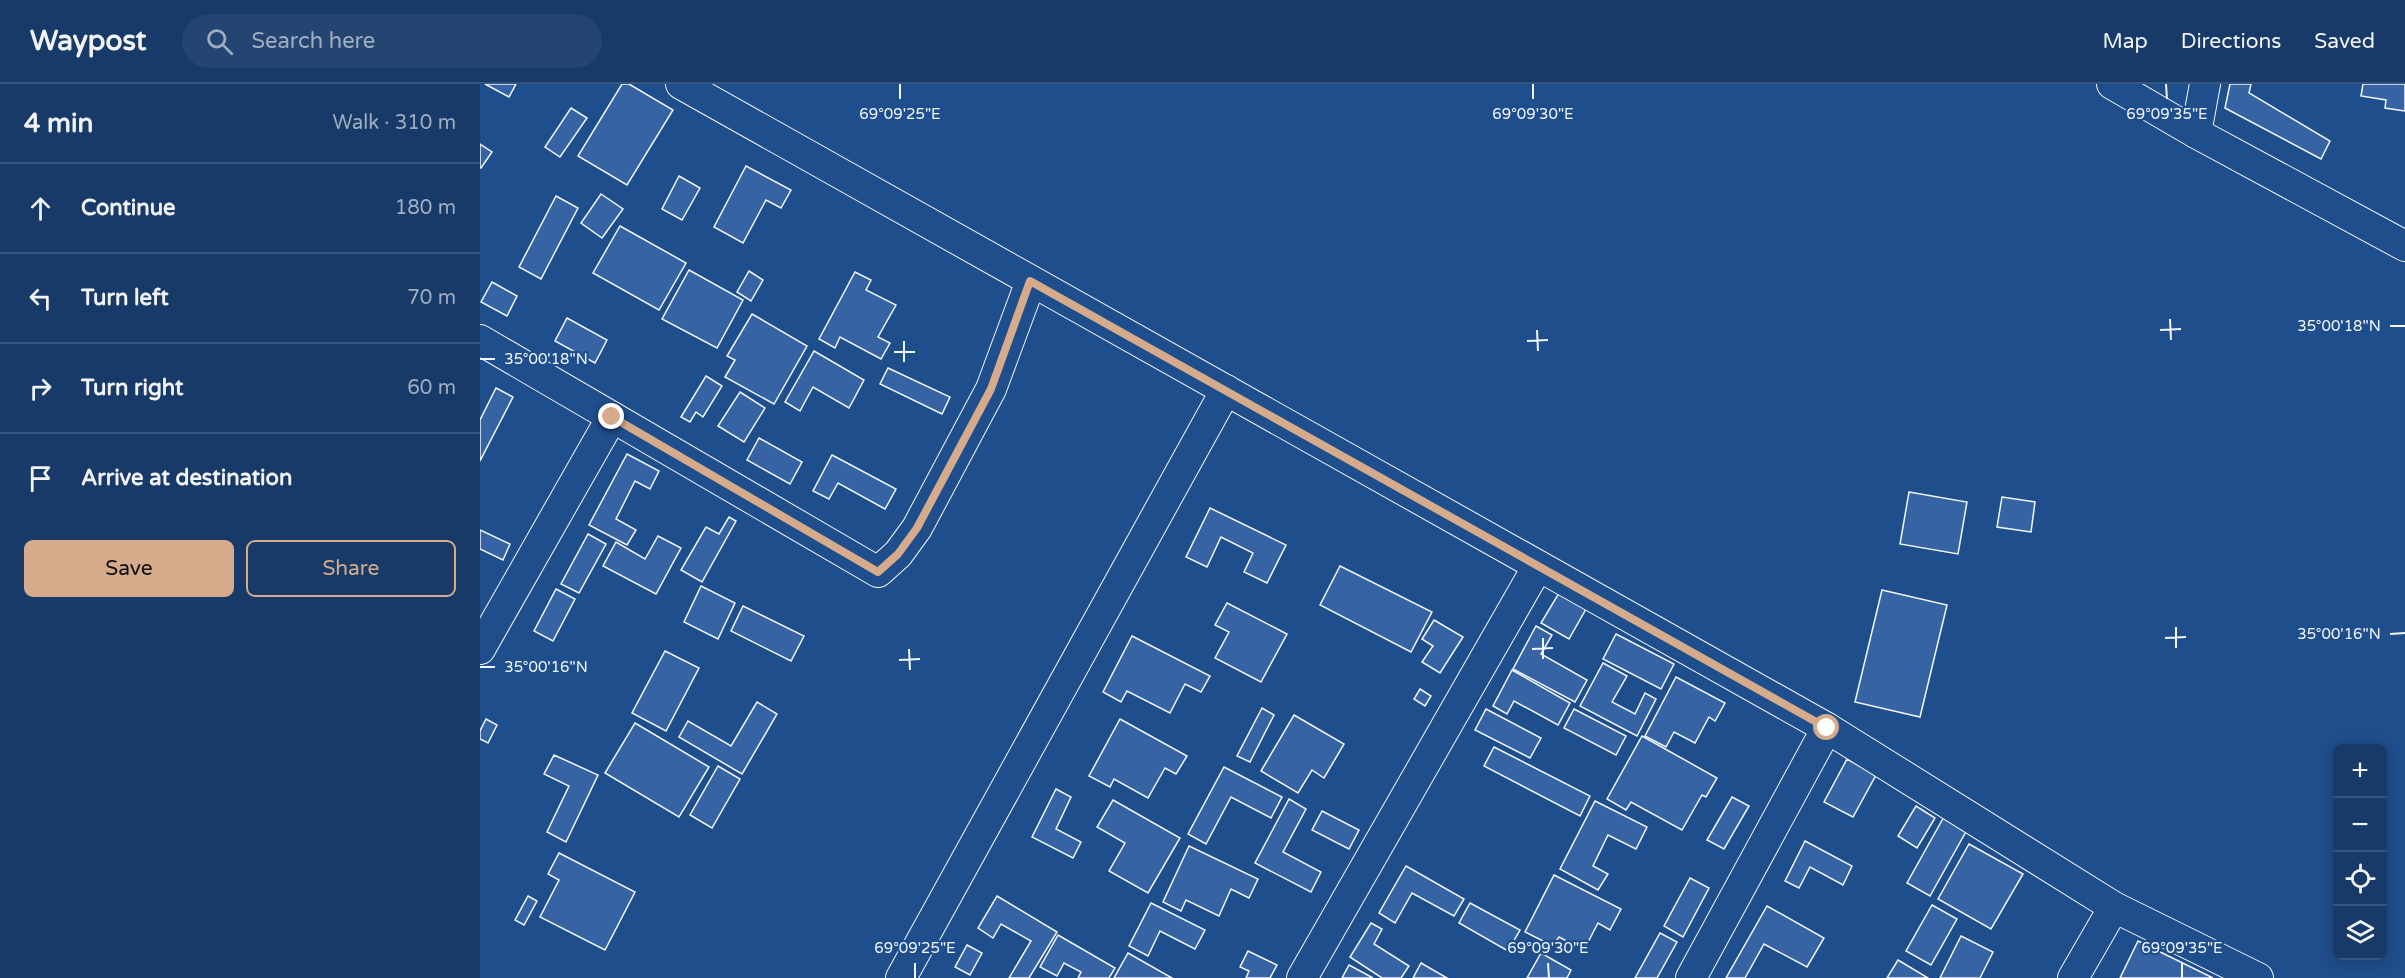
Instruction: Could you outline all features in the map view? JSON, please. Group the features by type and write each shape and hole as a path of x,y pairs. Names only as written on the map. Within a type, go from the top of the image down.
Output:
{"street":[{"path":"681,84 1827,728 2114,907 2258,978"},
{"path":"2112,84 2196,133 2405,246"},
{"path":"2196,133 2205,84"},
{"path":"480,340 878,572 898,554 917,528 991,389 1030,281"},
{"path":"901,978 1226,390"},
{"path":"480,649 612,417"},
{"path":"1302,978 1538,566"},
{"path":"1691,978 1827,728"},
{"path":"2073,978 2114,907"}],"building":[{"path":"485,84 516,84 509,97"},
{"path":"622,84 629,84 673,110 627,185 578,156"},
{"path":"2230,84 2251,84 2249,93 2330,141 2321,159 2225,108"},
{"path":"2363,84 2405,84 2405,111 2385,108 2386,100 2361,96"},
{"path":"571,108 587,118 560,157 545,147"},
{"path":"480,144 492,152 481,168 480,167"},
{"path":"746,166 791,190 781,208 766,200 743,243 714,227"},
{"path":"679,176 700,188 682,220 662,209"},
{"path":"601,194 623,209 602,238 581,223"},
{"path":"556,196 578,208 541,279 519,267"},
{"path":"620,226 686,263 659,310 593,273"},
{"path":"689,270 743,300 717,348 662,319"},
{"path":"749,271 763,280 751,301 737,292"},
{"path":"855,272 871,280 866,290 896,305 878,337 890,343 881,359 840,337 835,348 819,339"},
{"path":"492,282 517,296 507,316 481,302"},
{"path":"752,314 807,346 774,404 725,377 735,360 727,356"},
{"path":"567,318 607,340 595,363 555,341"},
{"path":"814,351 864,380 849,408 813,387 800,411 785,402"},
{"path":"888,368 950,397 942,414 880,384"},
{"path":"706,376 722,386 703,417 696,412 690,422 681,417"},
{"path":"496,388 513,397 480,461 480,420"},
{"path":"740,392 765,408 744,442 718,426"},
{"path":"759,438 802,462 790,484 747,460"},
{"path":"627,454 659,471 650,489 635,481 616,519 636,530 627,545 589,525"},
{"path":"832,455 896,489 885,509 838,483 829,499 813,491"},
{"path":"1909,492 1967,502 1958,554 1900,544"},
{"path":"2002,497 2035,502 2031,532 1997,527"},
{"path":"1210,508 1286,545 1267,583 1244,572 1253,553 1221,537 1207,567 1186,557"},
{"path":"729,517 736,521 702,582 681,570 706,527 719,534"},
{"path":"480,530 510,544 503,560 480,549"},
{"path":"588,534 606,544 579,593 561,584"},
{"path":"658,536 681,548 656,594 603,566 616,542 645,559"},
{"path":"1340,566 1432,612 1411,652 1320,605"},
{"path":"701,586 735,603 718,639 684,622"},
{"path":"556,589 575,599 553,641 534,631"},
{"path":"1882,590 1947,605 1920,717 1855,702"},
{"path":"1559,593 1586,609 1569,639 1541,623"},
{"path":"1227,603 1287,634 1261,682 1215,658 1229,632 1215,625"},
{"path":"743,606 804,636 791,661 731,631"},
{"path":"1434,620 1463,637 1440,673 1422,662 1433,646 1422,639"},
{"path":"1536,626 1552,635 1541,654 1587,680 1575,702 1513,669"},
{"path":"1616,634 1674,664 1661,689 1603,659"},
{"path":"1132,636 1210,676 1201,692 1185,684 1170,713 1127,691 1121,702 1103,692"},
{"path":"665,651 699,668 666,731 632,713"},
{"path":"1603,663 1627,676 1612,702 1635,714 1645,693 1656,699 1637,736 1580,706"},
{"path":"1512,670 1570,703 1558,725 1514,701 1507,714 1493,706"},
{"path":"1676,677 1725,703 1715,721 1709,717 1695,743 1674,732 1666,747 1645,736"},
{"path":"1420,689 1431,696 1425,706 1414,699"},
{"path":"757,702 777,714 742,774 679,737 688,721 731,746"},
{"path":"1262,708 1274,715 1250,762 1237,756"},
{"path":"1486,709 1541,738 1530,758 1475,730"},
{"path":"1574,709 1626,736 1616,755 1564,728"},
{"path":"1294,715 1344,744 1324,778 1312,770 1298,793 1261,771"},
{"path":"486,719 497,725 488,743 480,739 480,731"},
{"path":"1120,719 1187,756 1176,774 1165,768 1148,798 1114,779 1110,787 1089,776"},
{"path":"635,723 709,767 679,817 605,773"},
{"path":"1642,736 1717,778 1706,797 1702,795 1682,830 1631,802 1626,810 1607,799"},
{"path":"1494,747 1590,796 1580,816 1484,766"},
{"path":"554,755 598,775 566,842 547,832 569,786 544,774"},
{"path":"1847,759 1876,775 1853,817 1824,802"},
{"path":"718,766 740,779 712,828 690,815"},
{"path":"1224,767 1282,797 1271,818 1231,797 1206,844 1188,834"},
{"path":"1056,789 1071,797 1056,829 1081,842 1073,858 1032,837"},
{"path":"1732,797 1749,806 1724,849 1707,840"},
{"path":"1289,799 1306,809 1283,852 1321,872 1311,892 1255,863"},
{"path":"1113,800 1180,838 1148,893 1109,871 1125,843 1097,827"},
{"path":"1595,801 1647,827 1636,849 1608,835 1593,866 1608,874 1598,890 1560,869"},
{"path":"1916,806 1935,818 1917,848 1898,836"},
{"path":"1322,811 1359,830 1349,849 1312,830"},
{"path":"1945,815 1968,828 1930,896 1907,883"},
{"path":"1805,841 1852,866 1843,885 1810,867 1799,888 1785,881"},
{"path":"1969,844 2023,874 1991,929 1938,899"},
{"path":"1189,846 1258,879 1249,898 1231,889 1219,916 1186,900 1181,911 1163,902"},
{"path":"559,853 635,892 605,950 540,917 559,880 548,874"},
{"path":"1406,866 1464,899 1454,916 1412,893 1395,923 1379,913"},
{"path":"1554,875 1621,909 1610,930 1598,923 1584,950 1559,937 1553,946 1525,932"},
{"path":"1690,878 1709,888 1683,937 1664,926"},
{"path":"528,896 537,901 524,925 515,920"},
{"path":"997,896 1057,932 1029,978 1009,978 1031,941 1001,924 993,938 978,928"},
{"path":"1151,903 1205,930 1195,949 1160,931 1148,956 1129,946"},
{"path":"1470,903 1520,930 1508,951 1459,923"},
{"path":"1932,905 1957,919 1931,965 1906,951"},
{"path":"1767,906 1824,938 1807,967 1764,944 1745,978 1726,978"},
{"path":"1371,923 1382,929 1374,944 1409,966 1401,978 1382,978 1350,957"},
{"path":"1660,933 1677,942 1657,978 1635,978"},
{"path":"1058,935 1115,968 1109,978 1078,978 1081,972 1064,963 1057,976 1040,967"},
{"path":"1961,936 1993,952 1980,978 1940,978"},
{"path":"2138,941 2213,978 2120,978"},
{"path":"967,945 982,953 970,975 955,967"},
{"path":"1248,951 1277,965 1270,978 1246,978 1249,971 1240,967"},
{"path":"1128,953 1172,978 1114,978"},
{"path":"1541,953 1571,970 1567,978 1527,978"},
{"path":"1898,960 1928,978 1887,978"},
{"path":"1421,963 1447,978 1413,978"},
{"path":"1349,965 1373,978 1342,978"}],"route":[{"path":"612,417 878,572 898,554 917,528 991,389 1030,281 1827,728"}]}
